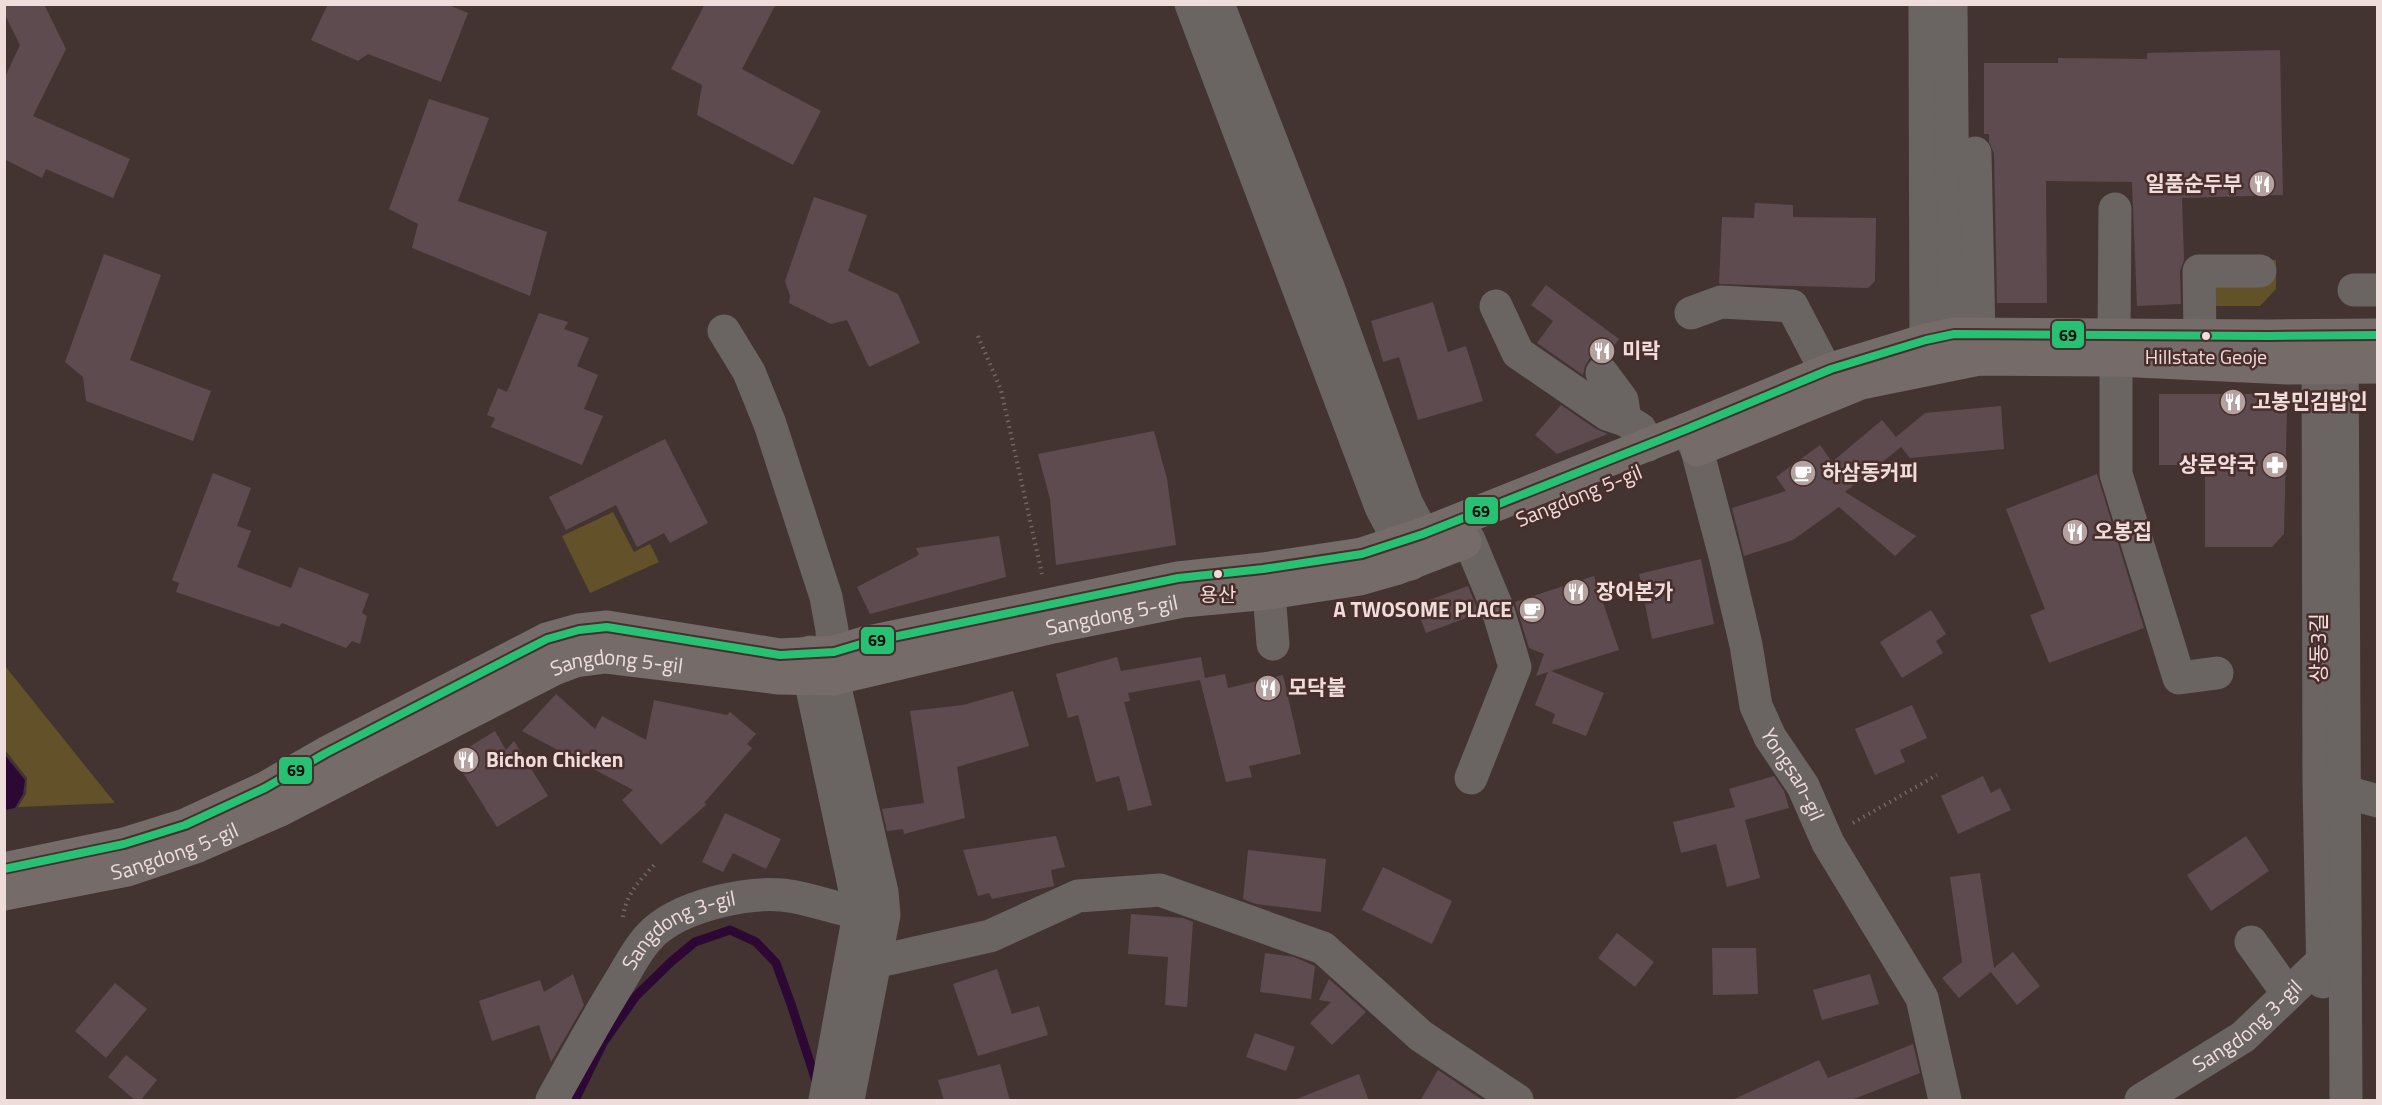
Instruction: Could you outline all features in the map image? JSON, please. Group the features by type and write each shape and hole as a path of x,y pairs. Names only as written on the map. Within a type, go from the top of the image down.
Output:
{"main road":[{"name":"Sangdong 5-gil","path":"2115,348 2200,335 2378,367"},
{"name":"Sangdong 5-gil","path":"4,868 124,844 185,825 265,788 326,753 547,639 561,634 607,627 780,655 822,666 864,643 1178,578 1263,569 1468,540 1692,440 1826,371 1948,348 2115,348 2288,368 2333,358 2378,335"},
{"name":"Sangdong 5-gil","path":"4,894 127,870 198,846 278,811 427,732 554,669 575,661 606,657 779,678 822,666 1053,627 1172,603 1269,593 1360,579 1416,548 1648,445 1692,440 1861,383 1948,348"},
{"path":"2333,358 2355,383 2378,383"}],"street":[{"path":"1191,4 1382,511 1416,548"},
{"path":"1218,4 1328,287 1406,502 1416,548"},
{"path":"1925,4 1948,348"},
{"path":"1948,348 1951,4"},
{"path":"1948,348 1972,58"},
{"path":"2115,209 2116,474 2179,678 2217,673"},
{"path":"2200,335 2199,271 2260,271"},
{"path":"1691,313 1721,302 1792,306 1826,371"},
{"path":"1496,306 1518,353 1607,414 1625,420 1640,429 1648,445"},
{"path":"715,337 749,372 770,424 826,597 832,630 822,666 855,890 871,915 862,963 845,1093"},
{"name":"상동3길","path":"2333,358 2334,950"},
{"path":"1602,373 1622,400 1625,420"},
{"name":"Yongsan-gil","path":"1692,440 1746,645 1756,706 1770,737 1803,786 1826,838 1922,998 1945,1101"},
{"path":"1468,540 1497,607 1515,667 1472,778"},
{"path":"1269,593 1273,644"},
{"path":"2332,798 2378,801"},
{"path":"2332,798 2378,821"},
{"path":"862,963 990,936 1078,896 1160,890 1323,948 1421,1036 1517,1101"},
{"name":"Sangdong 3-gil","path":"552,1101 587,1035 640,948 660,927 686,914 743,896 783,895 871,915"},
{"path":"2251,942 2288,994"},
{"path":"2324,1101 2334,950"},
{"path":"2334,950 2346,1101"},
{"name":"Sangdong 3-gil","path":"2141,1101 2243,1037 2334,950"},
{"path":"845,1093 835,1045 862,963"}],"path":[{"path":"978,336 1001,390 1048,604"},
{"path":"1826,838 1937,775"},
{"path":"640,948 630,940 623,922 624,905 632,890 657,862"}],"shaded area":[{"path":"2266,260 2276,260 2276,289 2260,306 2206,306 2206,284"},
{"path":"613,512 634,552 650,544 659,562 590,593 562,536"},
{"path":"4,666 115,803 18,807 26,794 27,778 5,750"},
{"path":"4,754 25,780 23,794 15,808 5,810"}],"building":[{"path":"4,4 44,4 66,49 33,116 130,159 113,198 46,169 42,178 4,159 4,79 20,45 4,13"},
{"path":"328,4 446,4 468,13 441,82 368,54 358,61 311,40"},
{"path":"705,4 776,4 742,69 821,111 793,165 697,115 702,85 671,69"},
{"path":"2280,50 2283,195 2182,198 2184,260 2180,271 2181,304 2137,306 2132,182 2046,181 2047,303 1997,303 1994,153 1989,142 1989,134 1984,134 1984,63 2058,63 2058,58 2147,59 2147,53"},
{"path":"429,99 489,118 458,201 547,232 530,296 412,248 418,224 389,209"},
{"path":"814,197 867,215 848,271 898,294 920,343 869,367 847,320 831,324 789,303 790,296 785,281"},
{"path":"1755,203 1793,205 1793,217 1876,218 1875,281 1868,288 1719,284 1722,217 1754,218"},
{"path":"104,254 161,275 130,360 211,391 193,441 86,401 83,377 65,362"},
{"path":"1546,285 1619,339 1607,355 1590,358 1583,375 1537,343 1553,321 1531,305"},
{"path":"1433,302 1448,352 1466,346 1483,401 1418,420 1399,357 1383,362 1371,321"},
{"path":"539,313 568,322 564,329 589,338 577,366 598,375 584,409 603,416 582,465 491,427 495,418 487,415 498,388 507,392"},
{"path":"2159,394 2269,394 2287,409 2284,534 2272,547 2205,547 2205,465 2159,465"},
{"path":"1561,405 1596,429 1608,434 1557,454 1535,435"},
{"path":"2001,406 2004,449 1910,458 1901,447 1845,492 1916,536 1895,556 1839,507 1793,540 1744,556 1732,508 1786,491 1776,477 1820,445 1832,462 1882,420 1896,437 1925,413"},
{"path":"1154,431 1167,479 1176,545 1056,565 1050,499 1038,454"},
{"path":"665,439 708,523 670,543 664,533 637,547 616,505 566,530 549,497"},
{"path":"213,473 251,488 237,526 251,531 237,567 291,588 299,567 369,594 362,613 367,616 360,644 352,641 346,648 282,623 279,627 176,592 179,583 172,580"},
{"path":"2097,474 2144,628 2049,663 2030,615 2045,609 2006,509"},
{"path":"999,536 1006,577 870,614 857,587 919,555 916,548"},
{"path":"1701,559 1714,624 1652,639 1639,574"},
{"path":"1594,576 1619,650 1551,671 1604,693 1586,736 1552,723 1555,714 1535,705 1548,672 1536,676 1544,654 1529,648 1515,602"},
{"path":"1468,586 1479,613 1426,633 1415,605"},
{"path":"1931,610 1946,634 1936,641 1943,653 1902,678 1880,642"},
{"path":"1117,657 1121,671 1201,657 1205,678 1225,674 1228,688 1283,675 1301,754 1249,766 1252,777 1226,782 1200,680 1128,693 1130,701 1124,702 1152,805 1128,811 1119,776 1096,782 1078,715 1068,718 1056,674"},
{"path":"1013,691 1029,746 957,767 965,818 904,834 903,829 887,831 882,809 924,803 910,711 963,705"},
{"path":"556,694 595,729 602,716 646,740 654,700 727,715 730,712 756,734 747,744 752,748 704,803 707,804 661,845 622,800 633,790 522,731"},
{"path":"1912,705 1927,738 1900,750 1905,762 1875,775 1855,729"},
{"path":"495,731 506,750 514,741 548,796 497,827 453,757"},
{"path":"1774,776 1784,791 1789,808 1745,820 1760,878 1727,887 1716,844 1681,853 1673,822 1735,807 1729,789"},
{"path":"1983,776 1991,793 2000,788 2011,810 1958,834 1941,796"},
{"path":"725,813 781,839 766,869 733,853 723,872 702,862"},
{"path":"1056,836 1065,867 1051,870 1054,886 992,899 989,893 978,896 963,850"},
{"path":"2246,836 2269,871 2211,911 2187,875"},
{"path":"1248,850 1326,859 1321,912 1256,904 1243,899"},
{"path":"1383,867 1452,901 1432,944 1362,910"},
{"path":"1980,873 1994,968 2013,952 2040,986 2017,1005 1991,972 1959,998 1942,978 1962,962 1950,877"},
{"path":"1131,914 1183,918 1193,922 1187,1007 1165,1005 1168,957 1128,954"},
{"path":"1617,933 1654,962 1635,987 1598,958"},
{"path":"1712,948 1756,948 1758,994 1713,995"},
{"path":"1265,953 1294,957 1315,966 1311,999 1260,992"},
{"path":"997,969 1012,1014 1039,1006 1048,1035 978,1056 953,984"},
{"path":"573,974 584,1005 551,1062 539,1025 492,1041 479,1001 540,980 544,992"},
{"path":"1870,974 1879,1004 1822,1020 1813,990"},
{"path":"1329,979 1366,1012 1332,1045 1310,1023 1331,1002 1319,1000"},
{"path":"115,983 147,1009 106,1058 75,1031"},
{"path":"1255,1033 1295,1047 1286,1071 1246,1057"},
{"path":"1913,1044 1920,1073 1849,1101 1730,1101 1819,1060 1828,1078"},
{"path":"126,1055 157,1080 140,1101 136,1101 108,1077"},
{"path":"1000,1064 1010,1101 944,1101 938,1080"},
{"path":"1438,1070 1484,1101 1420,1101"},
{"path":"1359,1074 1369,1101 1297,1101 1297,1099"}],"waterway":[{"path":"575,1100 603,1043 636,996 695,942 730,930 756,942 776,963 817,1084"}],"transit line":[{"name":"69","path":"4,869 124,844 185,825 265,788 326,753 547,639 579,630 607,627 780,655 834,652 864,643 1178,578 1263,569 1362,554 1423,534 1831,369 1926,340 1954,334 2378,335"}],"place":[{"name":"일품순두부","path":"2262,184"},
{"name":"Hillstate Geoje","path":"2206,336"},
{"name":"미락","path":"1602,351"},
{"name":"고봉민김밥인","path":"2233,402"},
{"name":"상문약국","path":"2275,465"},
{"name":"하삼동커피","path":"1803,473"},
{"name":"오봉집","path":"2075,532"},
{"name":"용산","path":"1218,574"},
{"name":"장어본가","path":"1576,592"},
{"name":"A TWOSOME PLACE","path":"1532,610"},
{"name":"모닥불","path":"1268,688"},
{"name":"Bichon Chicken","path":"466,760"}]}
